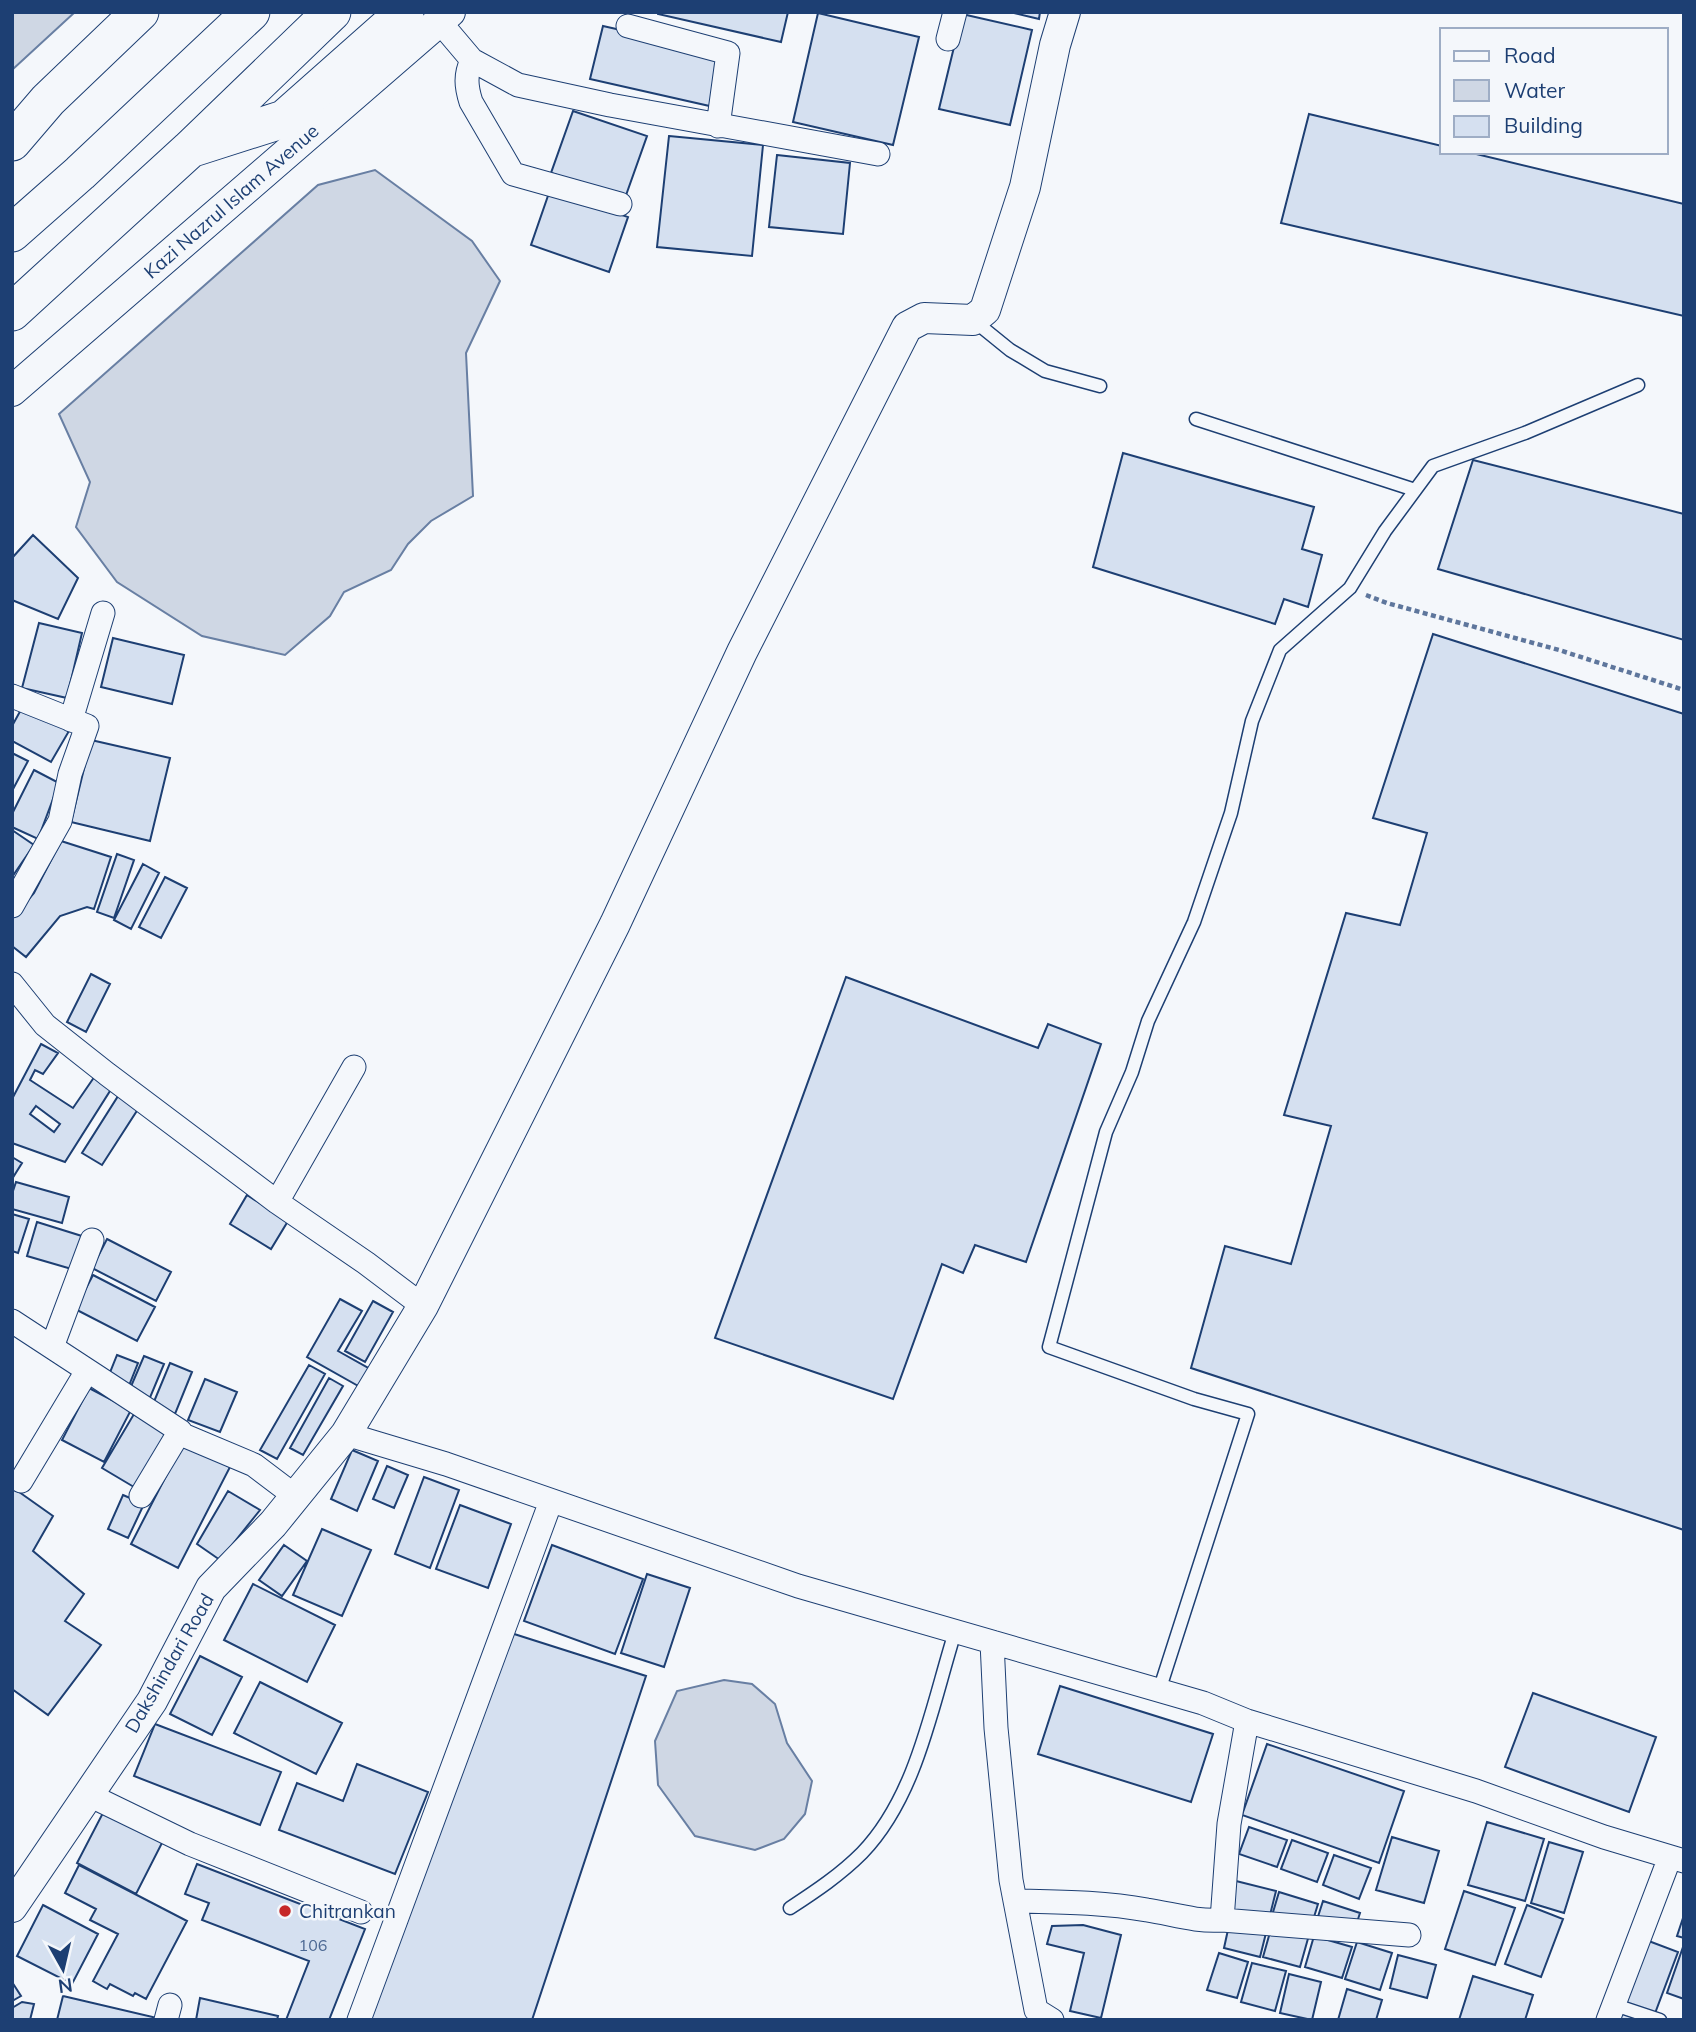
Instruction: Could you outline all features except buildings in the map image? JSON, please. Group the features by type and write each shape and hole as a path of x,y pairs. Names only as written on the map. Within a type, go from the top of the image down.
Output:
{"main road":[{"path":"12,142 48,100 140,12"},
{"path":"12,233 251,12"},
{"path":"12,312 189,150 332,12"},
{"path":"189,150 284,119 405,12"}],"street":[{"path":"948,39 955,12"},
{"path":"973,320 985,310 1025,187 1055,45 1065,12"},
{"path":"445,17 472,60 518,85 611,106 878,154"},
{"name":"Kazi Nazrul Islam Avenue","path":"12,391 445,17"},
{"path":"628,26 728,53 718,125"},
{"path":"472,60 466,73 471,102 513,174 620,204"},
{"name":"Dakshindari Road","path":"12,1907 152,1701 211,1588 273,1524 346,1434 423,1306 615,924 742,652 907,327 924,318 973,320"},
{"path":"71,720 103,613"},
{"path":"12,906 60,821 70,774 87,726 15,703"},
{"path":"14,989 45,1025 277,1202 423,1306"},
{"path":"277,1202 354,1067"},
{"path":"52,1347 92,1240"},
{"path":"12,1321 183,1435 254,1465 295,1496"},
{"path":"20,1481 87,1371"},
{"path":"141,1496 180,1431"},
{"path":"346,1434 446,1464 798,1586 1203,1703 1247,1721 1476,1791 1604,1837 1677,1859 1611,2012"},
{"path":"359,2020 551,1501"},
{"path":"992,1642 998,1742 1015,1900 1041,2016"},
{"path":"1222,1920 1228,1824 1247,1721"},
{"path":"87,1794 190,1844 361,1912"},
{"path":"1015,1900 1082,1902 1146,1909 1192,1920 1409,1935"}],"lane":[{"path":"973,320 1010,350 1045,371 1100,386"},
{"path":"1159,1691 1248,1414 1194,1399 1049,1348 1107,1132 1132,1072 1147,1021 1194,922 1231,813 1252,720 1280,650 1350,588 1385,531 1433,466 1525,433 1638,385"},
{"path":"1196,419 1415,490"},
{"path":"790,1908 840,1873 864,1851 892,1813 929,1726 955,1632"},
{"path":"1611,2012 1660,2020"}],"path":[{"path":"1350,588 1387,603 1559,650 1684,690"}],"water":[{"path":"12,12 75,12 12,70"},
{"path":"375,170 472,241 500,281 466,353 473,496 431,521 408,544 391,570 344,592 330,616 285,655 202,636 117,582 76,527 90,482 59,414 318,185"},
{"path":"724,1680 752,1684 775,1704 787,1743 812,1781 805,1814 784,1839 755,1850 695,1836 658,1785 655,1741 677,1691"}],"place":[{"name":"Chitrankan","path":"285,1911"}]}
